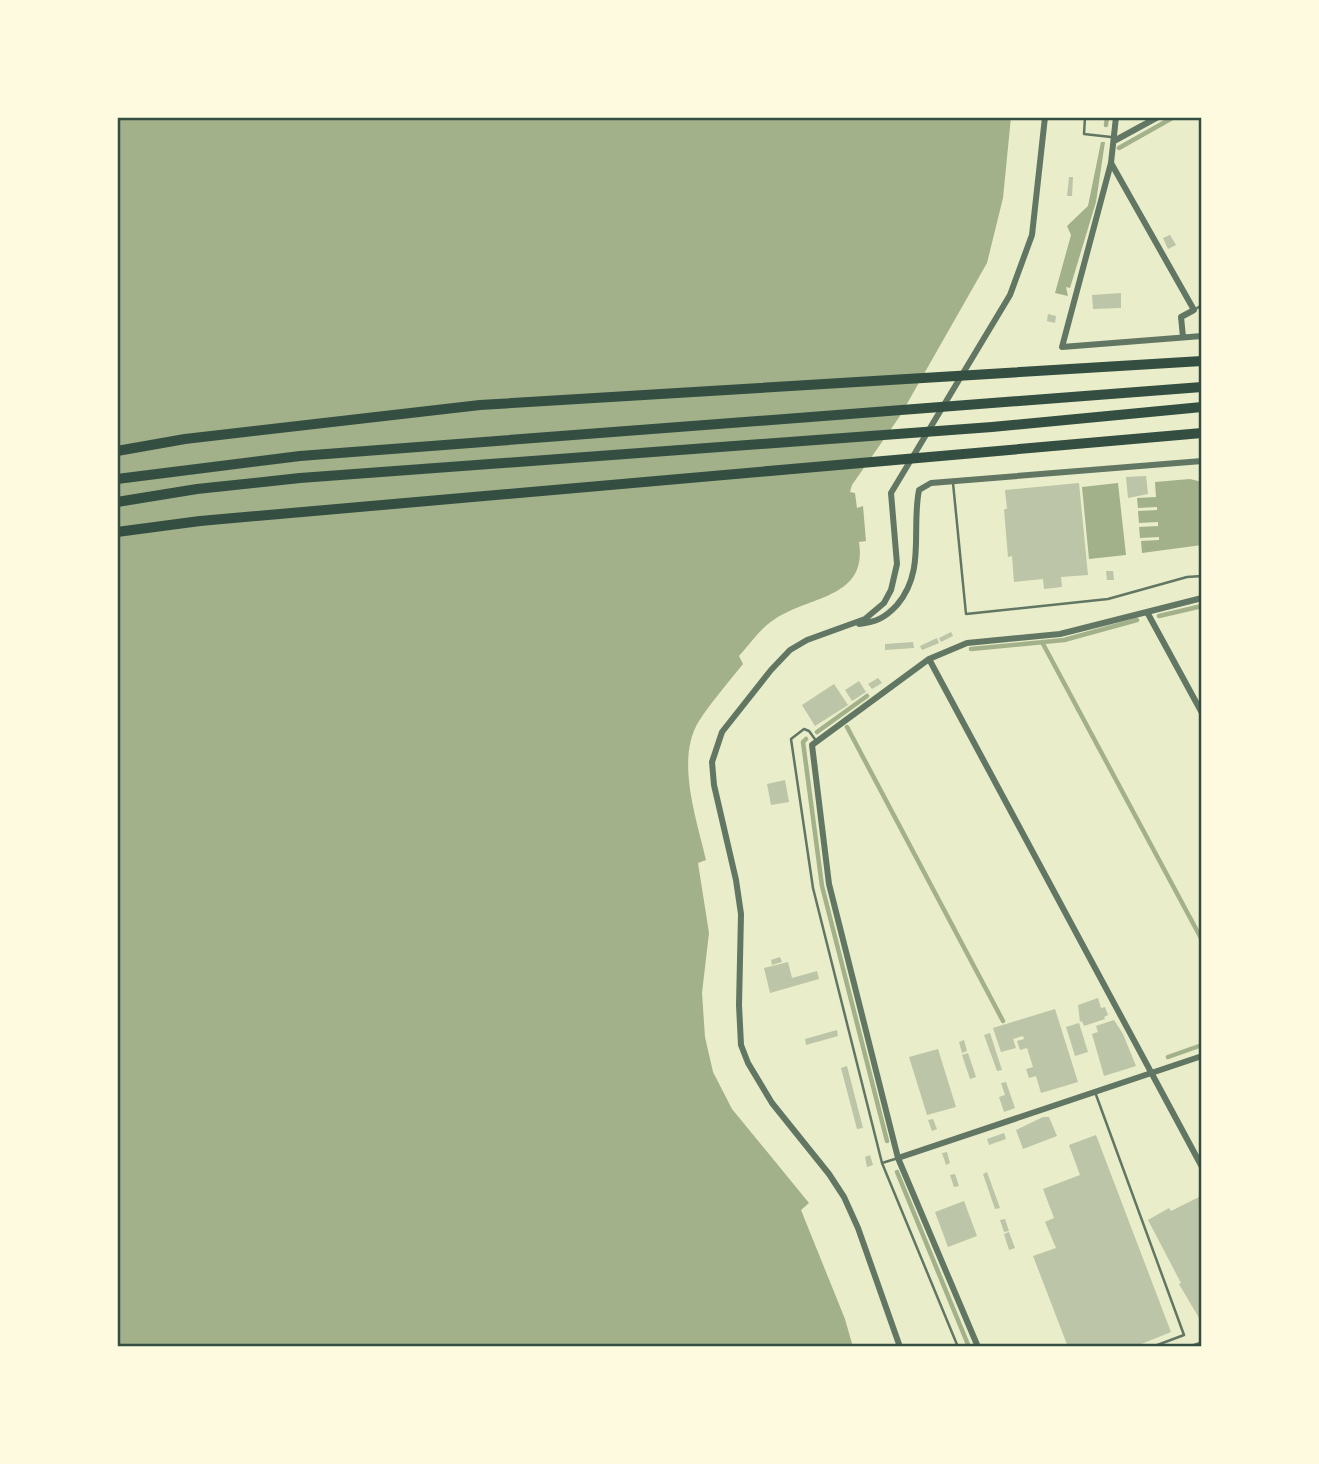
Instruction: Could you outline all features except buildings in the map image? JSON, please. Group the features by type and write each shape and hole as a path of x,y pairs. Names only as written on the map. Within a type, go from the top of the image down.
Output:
{"highway":[{"path":"117,452 185,439 480,405 1196,361"},
{"path":"117,479 195,467 300,456 1202,387"},
{"path":"117,502 197,489 300,478 992,427 1202,407"},
{"path":"117,532 200,521 1202,433"}],"street":[{"path":"900,1347 858,1228 844,1197 772,1103 748,1063 741,1045 741,914 714,785 712,762 722,732 790,650 807,640 865,619 884,603 896,575 891,493 1010,295 1032,234 1045,117"},
{"path":"1116,117 1111,163 1062,346 1202,336"},
{"path":"1115,139 1158,117"},
{"path":"1111,163 1194,310 1181,317 1183,337"},
{"path":"851,624 878,621 904,597 912,582 916,563 919,490 931,483 1202,461"},
{"path":"978,1347 898,1158 829,884 812,745 929,659 967,643 1060,634 1202,598"},
{"path":"1147,612 1202,713"},
{"path":"929,659 1202,1167"},
{"path":"898,1158 1202,1056"},
{"path":"1193,1347 1202,1344"}],"lane":[{"path":"1085,117 1084,134 1115,139"},
{"path":"1194,310 1202,305"},
{"path":"953,481 966,614 1108,599 1187,577 1202,576"},
{"path":"817,742 810,731 804,729 791,739 813,888 882,1163 958,1347"},
{"path":"1095,1092 1184,1335 1152,1347"},
{"path":"882,1163 898,1158"}],"shaded area":[{"path":"117,117 1011,117 1003,198 987,263 900,416 852,485 850,492 855,493 857,508 863,506 866,541 859,542 859,561 854,575 845,586 832,594 786,613 759,633 739,656 743,664 699,721 692,736 689,753 690,790 706,860 698,863 709,933 702,993 705,1037 713,1072 732,1109 809,1203 801,1210 845,1319 853,1347 117,1347"},
{"path":"1101,142 1105,142 1096,202 1070,288 1066,287 1068,296 1055,293 1071,235 1067,226 1088,206"},
{"path":"1190,479 1202,482 1202,545 1142,553 1141,541 1159,540 1159,537 1140,538 1139,527 1158,526 1158,522 1139,523 1138,511 1157,510 1157,507 1138,508 1137,498 1156,497 1155,482"},
{"path":"1118,483 1126,555 1089,559 1082,487"}],"waterway":[{"path":"1106,125 1107,117"},
{"path":"1119,148 1174,117"},
{"path":"1159,616 1202,606"},
{"path":"971,649 1064,640 1137,620"},
{"path":"1042,642 1202,940"},
{"path":"817,732 867,696"},
{"path":"847,727 1003,1021"},
{"path":"806,739 803,742 822,886 887,1141"},
{"path":"1168,1057 1202,1045"},
{"path":"897,1172 969,1347"}]}
